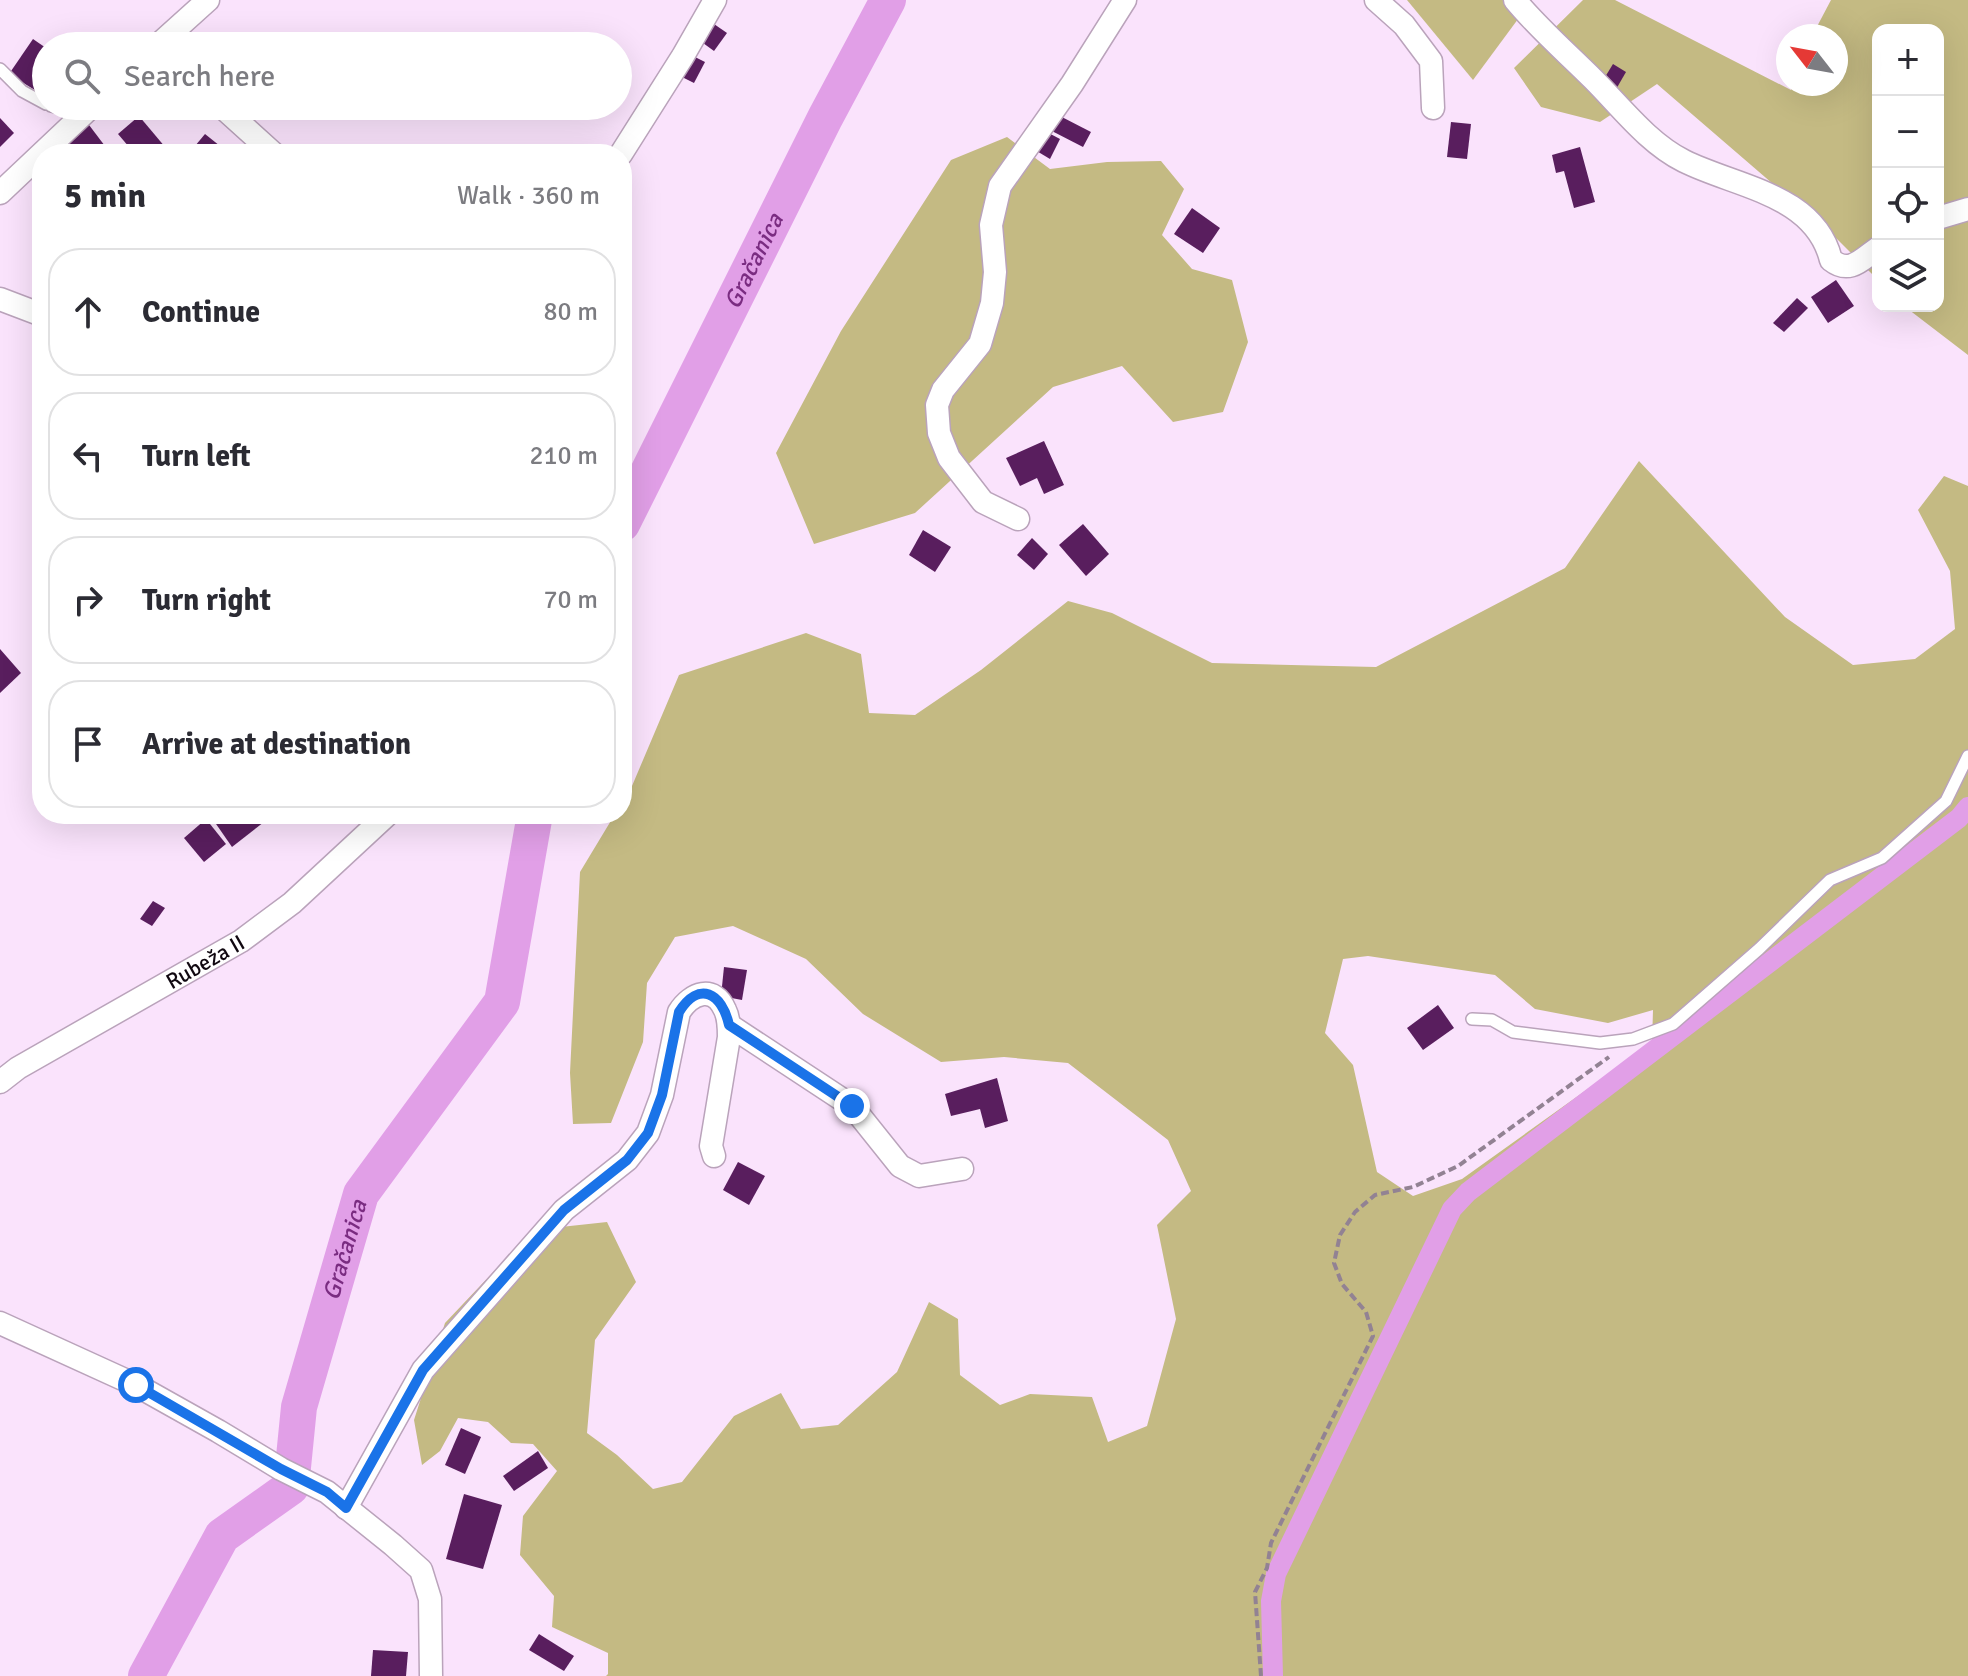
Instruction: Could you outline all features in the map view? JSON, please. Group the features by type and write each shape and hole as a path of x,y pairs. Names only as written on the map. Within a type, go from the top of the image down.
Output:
{"street":[{"path":"173,32 208,0"},
{"path":"627,144 715,0"},
{"path":"1018,519 983,502 949,458 939,433 937,405 943,390 980,344 992,303 995,272 991,225 1000,186 1072,84 1125,0"},
{"path":"1376,0 1404,25 1431,61 1433,108"},
{"path":"1515,0 1643,130 1672,154 1783,201 1818,231 1827,243 1831,260 1841,266 1855,265 1872,252"},
{"path":"52,144 78,120"},
{"path":"236,120 263,144"},
{"path":"0,193 32,163"},
{"path":"1944,216 1968,209"},
{"path":"0,299 32,311"},
{"name":"Rubeža II","path":"0,1082 18,1068 241,941 292,903 377,824"},
{"path":"346,1508 423,1370 564,1210 627,1160 648,1133 662,1095 679,1012 685,1001 700,993 707,993 725,1009 729,1025 711,1146 714,1156"},
{"path":"729,1025 852,1106 900,1166 919,1176 962,1169"},
{"path":"0,1323 136,1385 281,1469 327,1492 421,1570 430,1599 431,1676"}],"lane":[{"path":"0,69 22,91 32,96"},
{"path":"1472,1019 1492,1020 1513,1032 1600,1043 1633,1039 1673,1024 1759,949 1830,880 1882,858 1946,801 1968,756"}],"path":[{"path":"1261,1676 1255,1592 1267,1568 1271,1543 1373,1336 1366,1312 1342,1284 1334,1263 1340,1235 1355,1212 1375,1195 1413,1187 1458,1166 1633,1039"}],"shaded area":[{"path":"1407,0 1532,0 1473,80"},
{"path":"1583,0 1615,0 1776,82 1776,96 1848,96 1848,24 1818,24 1831,0 1968,0 1968,355 1912,312 1944,312 1944,24 1872,24 1872,274 1837,239 1657,84 1600,122 1541,107 1514,68"},
{"path":"1007,137 1050,169 1107,162 1161,161 1184,189 1162,235 1192,269 1232,280 1248,342 1223,412 1173,422 1122,366 1053,387 915,513 814,544 776,453 841,331 951,160"},
{"path":"1639,461 1785,617 1853,665 1915,659 1955,629 1950,571 1918,510 1944,476 1968,486 1968,1676 606,1676 608,1653 552,1627 554,1596 520,1555 523,1516 557,1471 533,1444 511,1443 488,1422 458,1418 440,1451 422,1465 414,1420 445,1323 533,1230 607,1222 636,1282 595,1340 587,1433 617,1455 653,1489 682,1482 734,1416 781,1393 801,1429 838,1425 897,1372 929,1302 958,1319 960,1375 1000,1405 1030,1394 1092,1397 1108,1442 1147,1426 1176,1319 1157,1225 1191,1191 1168,1140 1068,1063 1004,1057 941,1062 863,1014 806,959 733,926 675,937 647,983 643,1042 611,1123 573,1124 570,1073 580,872 609,824 632,824 632,786 679,675 806,633 861,654 869,713 915,715 981,670 1068,601 1112,613 1212,663 1376,667 1565,568","holes":["1368,956 1495,975 1535,1009 1608,1023 1653,1010 1652,1043 1462,1179 1413,1196 1377,1172 1353,1065 1325,1033 1343,959"]}],"building":[{"path":"714,24 727,33 714,51 703,43"},
{"path":"32,40 32,88 9,74"},
{"path":"691,55 705,62 694,83 680,76"},
{"path":"1613,64 1626,72 1615,91 1602,82"},
{"path":"1056,114 1091,132 1083,147 1048,129"},
{"path":"0,118 14,133 0,147"},
{"path":"134,120 142,120 163,144 126,144 118,134"},
{"path":"86,121 103,144 60,144"},
{"path":"1451,122 1471,124 1467,159 1447,157"},
{"path":"1041,129 1060,139 1050,159 1030,147"},
{"path":"205,134 218,144 197,144"},
{"path":"1580,147 1595,202 1574,208 1564,171 1556,173 1552,155"},
{"path":"1192,208 1220,228 1203,253 1174,234"},
{"path":"1836,280 1854,306 1828,323 1811,297"},
{"path":"1797,298 1808,308 1784,332 1773,323"},
{"path":"1044,441 1064,485 1044,494 1037,478 1020,486 1006,458"},
{"path":"1083,524 1109,554 1086,576 1059,545"},
{"path":"923,530 951,547 935,572 909,555"},
{"path":"1032,538 1048,554 1034,570 1017,555"},
{"path":"0,649 21,673 0,693"},
{"path":"200,824 210,824 226,844 204,862 184,838"},
{"path":"216,824 261,824 232,847"},
{"path":"153,901 165,908 152,926 140,919"},
{"path":"724,967 747,970 742,1000 721,996"},
{"path":"1438,1005 1454,1028 1423,1050 1407,1028"},
{"path":"997,1078 1008,1121 985,1128 980,1109 951,1116 945,1094"},
{"path":"738,1162 765,1176 749,1205 723,1190"},
{"path":"461,1428 481,1437 465,1474 445,1465"},
{"path":"538,1451 548,1468 514,1491 503,1476"},
{"path":"464,1494 502,1505 483,1569 446,1559"},
{"path":"539,1634 574,1656 564,1671 529,1650"},
{"path":"373,1650 408,1652 406,1676 371,1676"}],"waterway":[{"name":"Gračanica","path":"632,504 825,118 888,0"},
{"path":"1273,1676 1271,1601 1276,1574 1452,1209 1468,1192 1959,818 1968,807"},
{"name":"Gračanica","path":"146,1676 222,1536 291,1487 299,1407 361,1194 502,1002 533,824"}],"route":[{"path":"136,1385 281,1469 327,1492 346,1508 423,1370 564,1210 627,1160 648,1133 662,1095 679,1012 685,1001 700,993 717,999 725,1009 729,1025 852,1106"}]}
